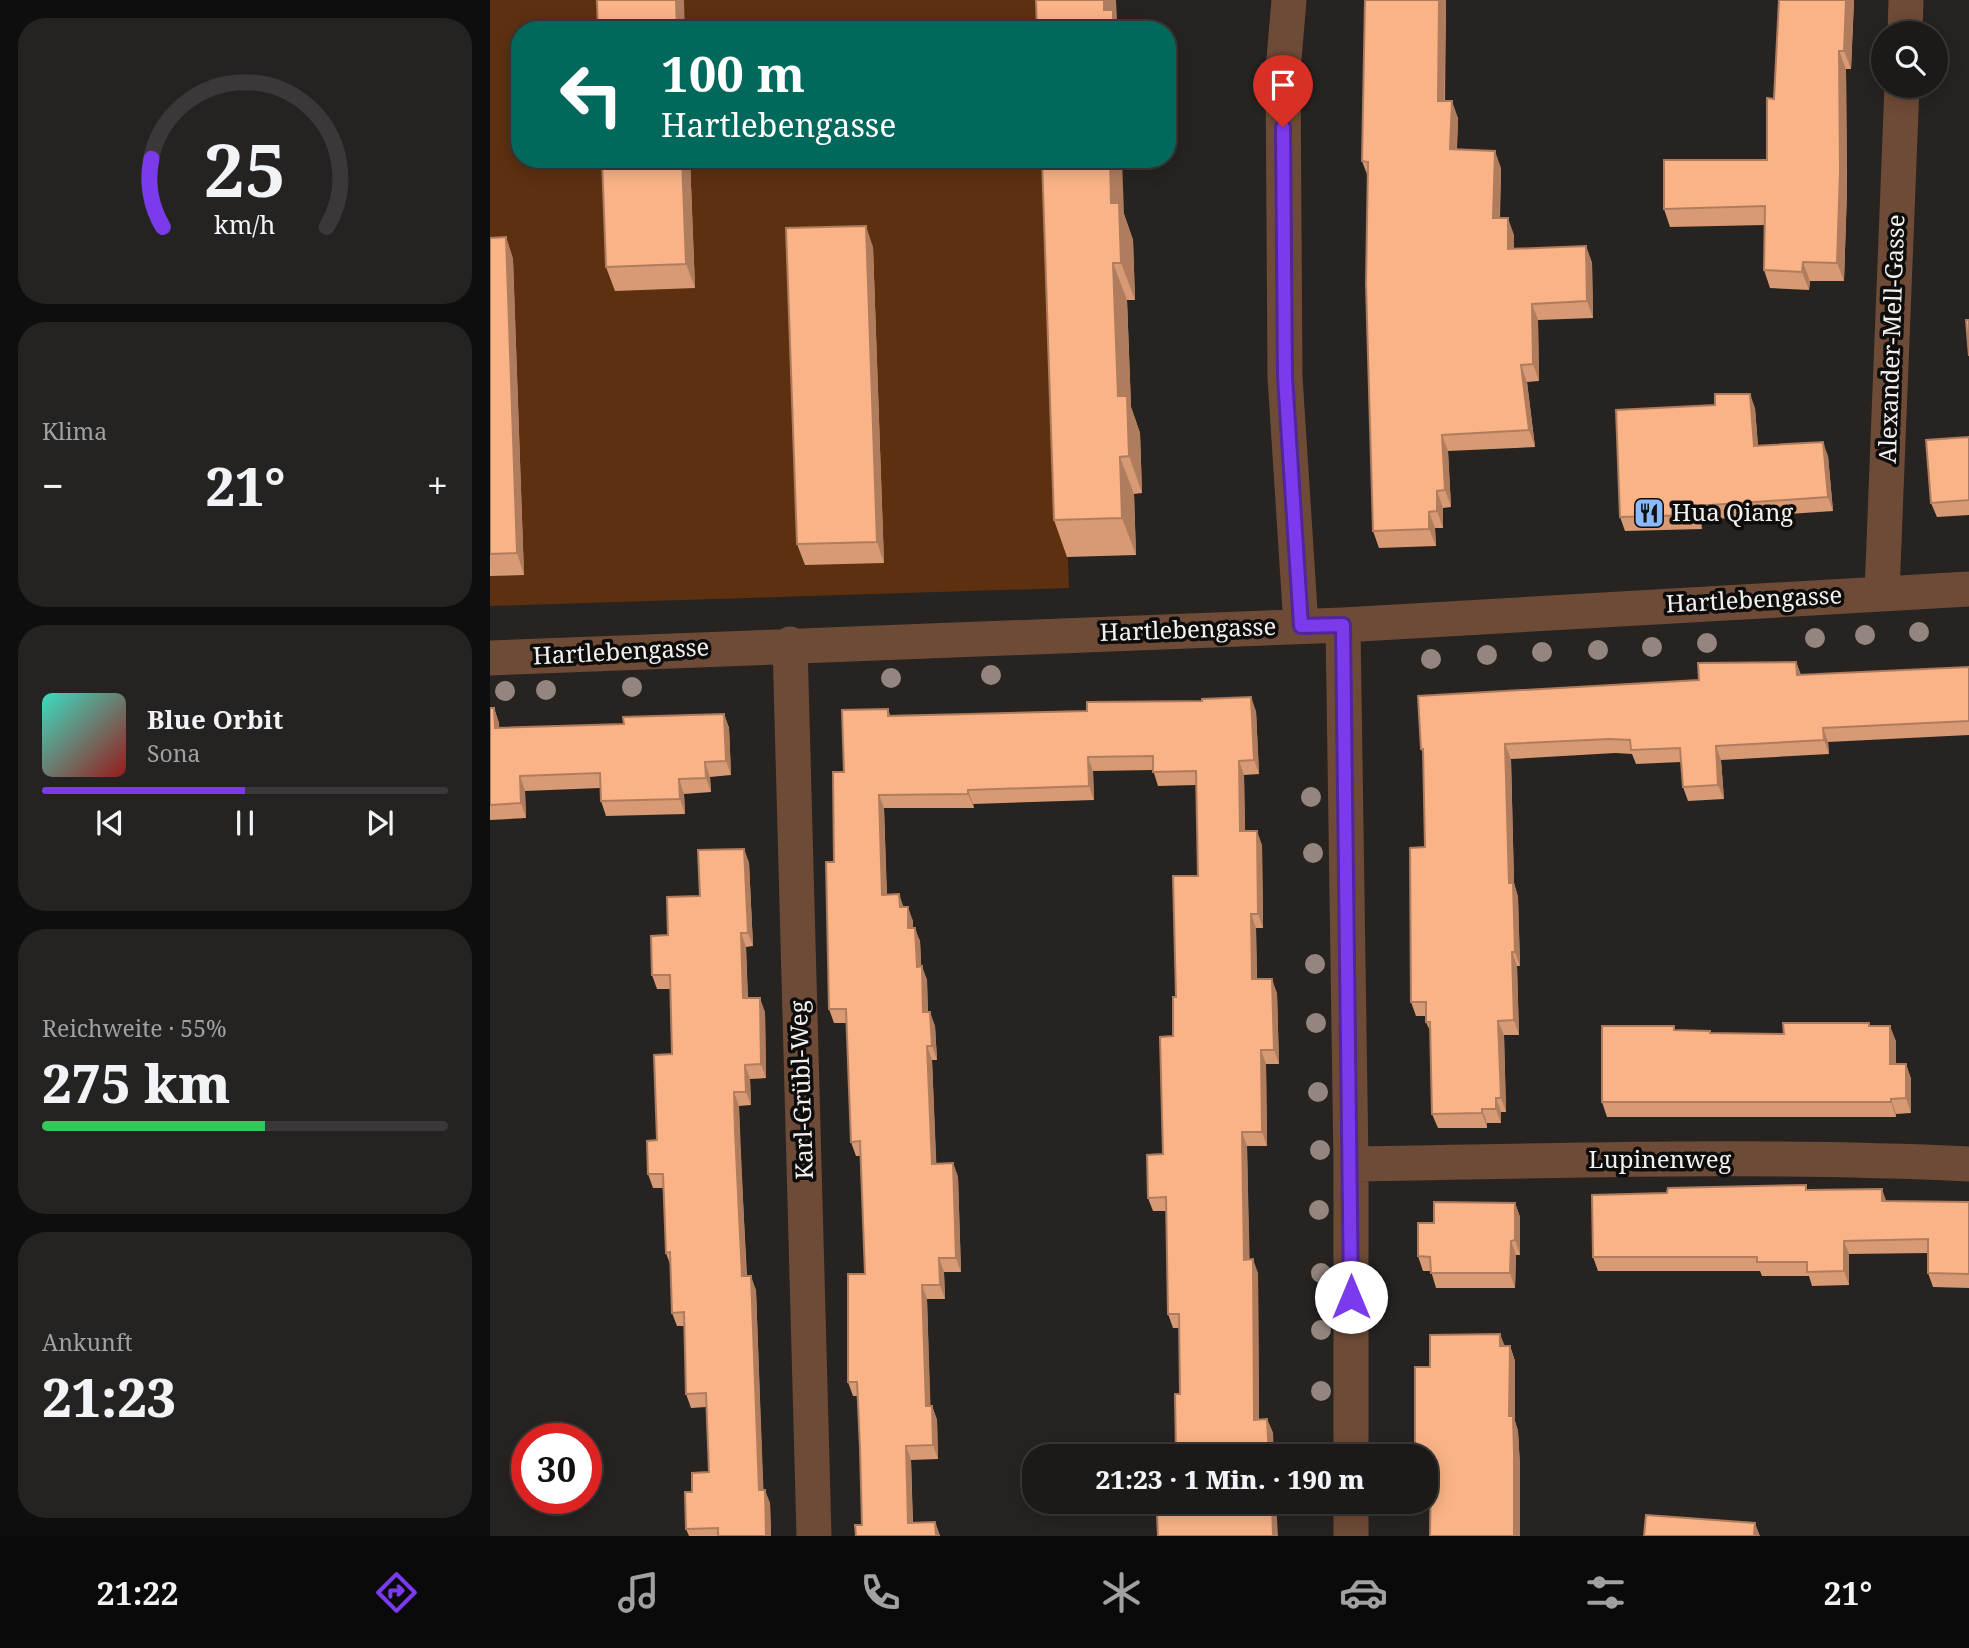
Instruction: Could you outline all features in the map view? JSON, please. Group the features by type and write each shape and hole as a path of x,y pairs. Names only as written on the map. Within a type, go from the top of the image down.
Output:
{"street":[{"path":"1289,0 1283,71 1285,377 1301,626"},
{"path":"1905,21 1906,0"},
{"name":"Alexander-Mell-Gasse","path":"1882,593 1902,98"},
{"name":"Hartlebengasse","path":"490,658 1343,625 1969,589"},
{"path":"1343,625 1351,1164 1351,1444"},
{"name":"Karl-Grübl-Weg","path":"790,645 814,1536"},
{"name":"Lupinenweg","path":"1351,1164 1600,1159 1969,1164"},
{"path":"1350,1536 1351,1514"}],"shaded area":[{"path":"490,0 605,0 606,21 511,21 511,168 1054,168 1069,588 490,606 490,576 524,574 513,259 490,259"},
{"path":"684,0 1048,0 1049,21 685,21"}],"building":[{"path":"597,0 676,0 677,21 598,21"},
{"path":"1036,0 1104,0 1104,10 1113,10 1113,21 1037,21"},
{"path":"1365,0 1439,0 1438,101 1452,101 1450,149 1495,151 1493,218 1508,218 1508,249 1586,246 1587,301 1532,304 1533,364 1521,365 1529,430 1442,435 1445,490 1437,491 1437,511 1429,512 1429,529 1373,531 1366,284 1368,162 1362,161"},
{"path":"1779,0 1846,0 1844,51 1839,51 1840,171 1837,263 1803,262 1802,272 1764,270 1765,206 1664,209 1664,160 1767,160 1767,98 1774,99"},
{"path":"602,168 682,168 686,264 606,267"},
{"path":"1042,168 1110,168 1111,203 1119,203 1121,263 1113,263 1118,396 1127,396 1129,456 1120,457 1122,518 1054,520"},
{"path":"866,226 877,542 797,544 786,228"},
{"path":"506,237 517,553 490,554 490,238"},
{"path":"1966,320 1969,320 1969,356"},
{"path":"1715,394 1750,394 1754,446 1823,442 1828,497 1696,506 1697,515 1620,517 1616,410 1715,405"},
{"path":"1969,437 1969,500 1931,503 1926,440"},
{"path":"1796,662 1797,675 1969,667 1969,721 1823,728 1824,740 1716,746 1718,785 1683,787 1680,748 1631,750 1630,740 1610,739 1505,744 1509,883 1513,883 1515,952 1512,952 1514,1020 1498,1021 1501,1098 1496,1098 1496,1109 1482,1109 1482,1113 1432,1114 1430,1022 1426,1022 1426,1002 1411,1002 1410,848 1425,847 1423,749 1418,696 1699,680 1698,663"},
{"path":"1251,697 1254,760 1239,761 1240,831 1257,831 1258,914 1251,914 1252,979 1272,979 1274,1050 1261,1050 1262,1132 1242,1132 1244,1260 1253,1259 1254,1420 1267,1419 1268,1444 1176,1444 1175,1394 1180,1394 1179,1314 1168,1314 1166,1197 1148,1198 1147,1155 1163,1154 1160,1037 1173,1036 1173,997 1176,997 1173,876 1198,876 1196,771 1153,772 1153,756 1088,757 1089,786 968,790 968,794 879,795 882,895 899,894 900,907 908,907 908,928 915,928 917,967 922,966 923,1012 930,1012 932,1046 927,1046 932,1164 953,1163 956,1258 939,1258 940,1285 922,1285 926,1406 932,1406 933,1445 906,1446 908,1523 935,1522 936,1536 856,1536 855,1525 862,1525 860,1448 857,1382 848,1382 848,1274 865,1274 860,1141 851,1142 846,1009 829,1009 826,862 834,862 833,772 844,772 842,710 888,709 888,716 1087,711 1087,702"},
{"path":"490,708 494,708 495,728 624,724 623,717 724,714 726,761 705,762 706,778 679,779 680,799 601,801 600,773 520,776 521,803 490,805"},
{"path":"744,849 748,933 741,933 743,998 760,998 761,1064 745,1065 746,1092 734,1092 735,1131 742,1276 751,1276 759,1490 765,1490 766,1536 718,1536 718,1528 686,1529 685,1492 692,1492 692,1473 709,1472 706,1393 686,1394 684,1312 672,1313 670,1252 666,1253 663,1174 648,1174 647,1141 657,1140 654,1055 672,1054 670,975 652,975 651,936 668,935 667,897 700,896 698,850"},
{"path":"1783,1023 1869,1023 1869,1026 1890,1026 1890,1064 1906,1064 1906,1098 1891,1099 1891,1102 1602,1102 1602,1026 1674,1026 1674,1030 1710,1033 1784,1034"},
{"path":"1806,1185 1806,1190 1882,1189 1882,1201 1969,1202 1969,1274 1928,1273 1928,1239 1844,1241 1844,1271 1807,1272 1807,1262 1757,1262 1757,1257 1593,1257 1592,1195 1667,1193 1668,1188"},
{"path":"1434,1202 1515,1203 1515,1240 1511,1241 1510,1273 1431,1273 1430,1257 1418,1256 1418,1223 1434,1223"},
{"path":"1500,1334 1500,1346 1510,1346 1509,1416 1513,1416 1514,1536 1430,1536 1430,1514 1438,1514 1438,1444 1415,1444 1415,1367 1430,1367 1430,1335"},
{"path":"1272,1514 1273,1536 1158,1536 1157,1515"},
{"path":"1646,1515 1755,1523 1754,1536 1644,1536"}],"place":[{"name":"Hua Qiang","path":"1649,513"}],"route":[{"path":"1283,127 1285,377 1301,626 1343,625 1351,1297"}]}
